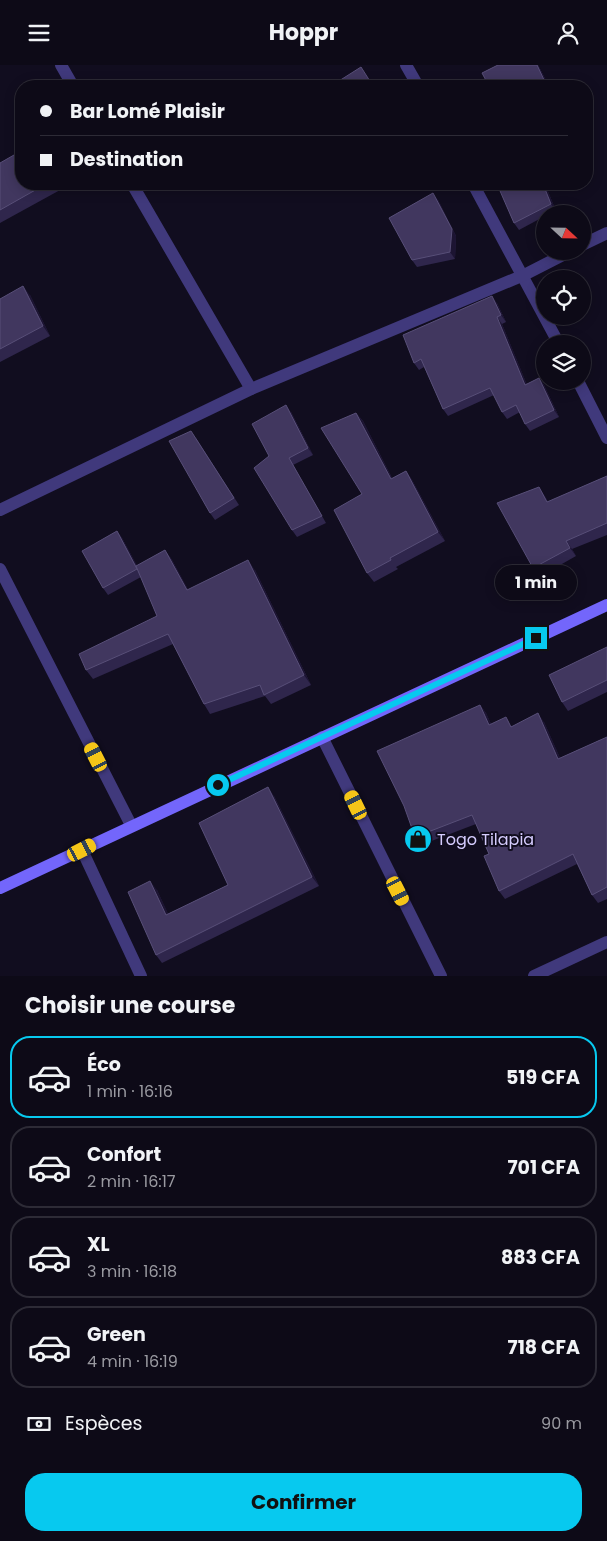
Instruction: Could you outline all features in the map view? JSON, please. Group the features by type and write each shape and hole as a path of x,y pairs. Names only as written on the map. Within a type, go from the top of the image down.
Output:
{"street":[{"path":"60,65 69,80"},
{"path":"406,65 415,80"},
{"path":"135,190 251,389"},
{"path":"475,190 524,275 554,335"},
{"path":"591,241 607,233"},
{"path":"0,510 251,389 524,275 553,260"},
{"path":"583,390 607,438"},
{"path":"0,569 131,825"},
{"path":"0,888 131,825 607,605"},
{"path":"322,737 441,976"},
{"path":"82,850 141,976"},
{"path":"534,976 607,942"}],"building":[{"path":"498,65 537,65 544,80 486,80 482,73"},
{"path":"361,67 369,80 340,80"},
{"path":"15,154 15,190 35,190 0,210 0,163"},
{"path":"500,190 545,190 551,204 536,205 536,212 514,223"},
{"path":"433,193 452,229 450,252 412,260 389,218"},
{"path":"23,286 43,326 0,349 0,299"},
{"path":"492,296 501,315 497,317 525,385 536,380 536,390 545,390 554,410 525,424 516,405 502,412 490,388 443,409 421,359 414,363 403,335"},
{"path":"286,405 308,448 289,458 322,516 292,530 254,468 269,456 252,424"},
{"path":"356,413 391,479 406,471 438,532 367,573 334,510 362,494 321,428"},
{"path":"191,431 234,498 210,513 169,441"},
{"path":"607,476 607,523 566,541 570,548 533,568 497,503 539,487 547,502"},
{"path":"117,531 137,569 103,588 82,551"},
{"path":"165,550 187,590 248,560 304,675 264,695 260,685 204,704 168,634 86,670 79,654 157,616 136,566"},
{"path":"607,647 607,680 562,702 549,675"},
{"path":"480,705 489,725 506,717 511,727 538,713 558,759 607,737 607,887 592,895 573,854 499,891 484,856 489,854 472,815 415,837 404,806 377,751"},
{"path":"268,787 312,877 156,955 128,892 150,881 166,915 228,885 199,823"}],"place":[{"name":"Togo Tilapia","path":"418,839"}],"route":[{"path":"218,785 536,638"}]}
